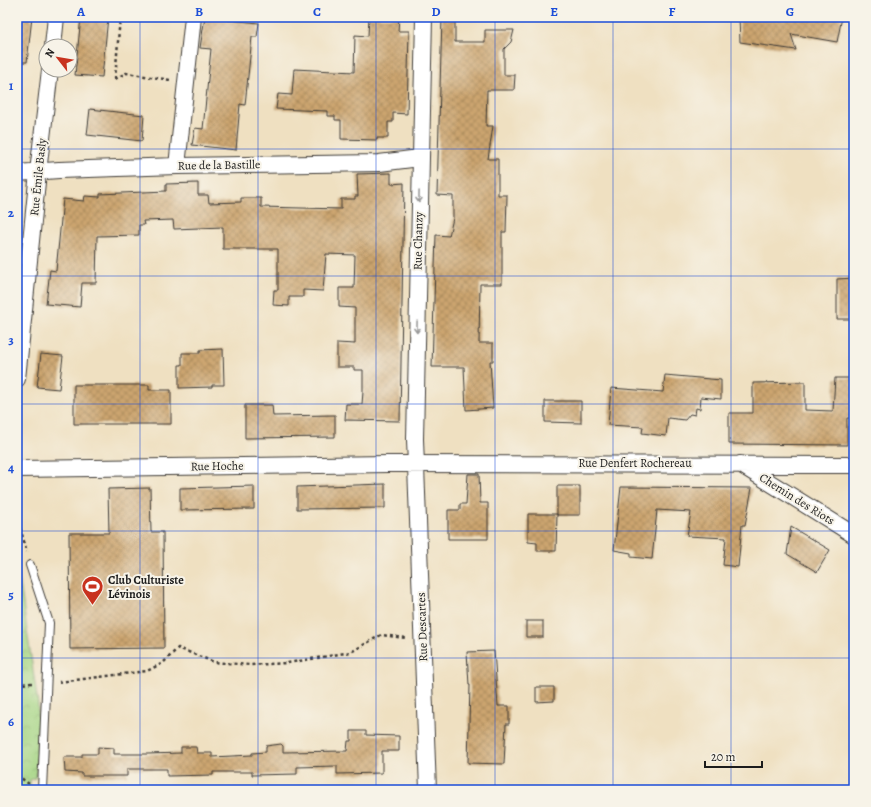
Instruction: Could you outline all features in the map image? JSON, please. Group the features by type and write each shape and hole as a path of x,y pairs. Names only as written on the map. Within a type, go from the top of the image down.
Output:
{"street":[{"path":"54,38 56,17"},
{"path":"177,166 193,17"},
{"name":"Rue Chanzy","path":"416,464 415,439 420,158 424,17"},
{"name":"Rue Émile Basly","path":"17,379 49,78"},
{"name":"Rue de la Bastille","path":"17,173 177,166 379,163 420,158"},
{"name":"Rue Denfert Rochereau","path":"416,464 740,463 854,465"},
{"name":"Chemin des Riots","path":"740,463 854,535"},
{"name":"Rue Hoche","path":"17,469 416,464"},
{"name":"Rue Descartes","path":"416,464 428,790"}],"lane":[{"path":"30,565 49,623 45,683 42,790"}],"path":[{"path":"120,17 115,79 126,73 185,82"},
{"path":"17,684 45,683 146,671 163,663 178,648 214,662 250,665 288,663 351,652 381,635 422,639"},
{"path":"17,775 31,786"}],"green space":[{"path":"17,563 38,704 36,778 30,780 30,790 17,790"}],"building":[{"path":"17,17 32,17 27,62 17,62"},
{"path":"81,17 108,17 102,77 78,75 78,46"},
{"path":"205,17 228,17 228,20 259,23 257,37 252,37 245,105 240,104 236,150 192,145 195,128 203,129 211,49 200,48"},
{"path":"369,17 399,17 398,31 409,31 407,114 393,113 393,122 388,122 388,138 377,138 377,140 341,139 341,120 335,120 335,116 327,116 327,111 276,109 278,94 292,95 294,69 354,72 355,35 368,36"},
{"path":"442,17 455,17 455,42 485,42 485,30 514,30 511,42 504,49 504,75 515,75 514,90 487,90 486,126 493,126 488,159 498,159 498,195 507,195 506,232 502,232 502,284 480,284 479,343 493,343 493,361 490,361 493,408 466,410 464,367 432,367 436,235 449,236 453,218 453,196 437,195"},
{"path":"739,17 842,17 837,42 791,34 796,50 740,42"},
{"path":"90,109 144,115 142,141 87,135"},
{"path":"391,173 391,184 404,183 400,421 345,420 346,404 362,404 363,392 363,370 354,370 354,367 337,367 337,343 355,344 355,308 339,307 339,288 354,288 355,255 326,254 323,291 303,290 303,297 289,297 289,306 273,305 274,290 278,290 278,249 223,249 223,227 174,229 173,220 143,221 144,225 139,225 139,235 97,236 96,283 82,283 80,307 46,304 50,270 56,271 63,199 84,201 85,196 100,197 100,194 166,191 166,184 198,183 198,195 208,195 209,203 241,202 241,198 261,198 261,207 341,209 341,199 355,199 355,196 358,196 357,174"},
{"path":"854,278 854,319 837,319 837,279"},
{"path":"223,349 224,385 179,388 179,365 182,365 182,353 200,353 200,350"},
{"path":"41,354 63,356 59,389 37,387"},
{"path":"665,375 721,380 721,399 701,397 700,409 696,408 695,415 690,414 685,420 668,418 666,436 642,433 643,427 608,425 611,388 663,392"},
{"path":"835,378 854,378 854,418 847,418 847,445 729,444 729,413 753,413 753,383 805,382 805,410 833,411"},
{"path":"74,385 149,385 149,390 171,390 171,424 74,424"},
{"path":"545,401 581,401 581,423 545,422"},
{"path":"245,405 272,405 273,416 335,415 335,437 245,438"},
{"path":"468,474 479,474 480,503 488,503 488,539 448,539 448,510 460,510 460,504 466,504"},
{"path":"385,484 385,508 297,509 297,487"},
{"path":"254,486 254,509 180,510 180,488"},
{"path":"557,486 580,486 580,515 557,515"},
{"path":"621,487 752,488 745,525 742,525 738,567 723,565 726,538 687,536 691,512 657,510 652,559 631,557 631,553 614,550"},
{"path":"150,488 151,532 163,532 164,648 70,649 69,533 109,533 108,489"},
{"path":"528,514 557,514 556,551 537,551 537,543 528,542"},
{"path":"791,527 830,550 817,572 787,554"},
{"path":"526,621 543,621 543,637 526,637"},
{"path":"494,651 498,706 509,706 509,724 506,724 504,764 468,763 470,685 467,652"},
{"path":"536,687 554,687 554,701 536,702"},
{"path":"351,731 366,731 366,735 399,736 399,751 382,751 382,773 337,774 337,766 297,767 297,774 252,775 252,772 213,772 213,775 167,776 167,769 127,769 127,776 82,776 82,773 65,772 64,757 82,757 82,754 98,754 98,747 114,748 114,754 147,754 181,753 181,747 196,747 197,753 212,753 212,757 252,755 252,753 266,752 266,746 281,744 283,746 283,752 347,751 348,741 351,741"}],"place":[{"name":"Club Culturiste Lévinois","path":"92,606"}]}
